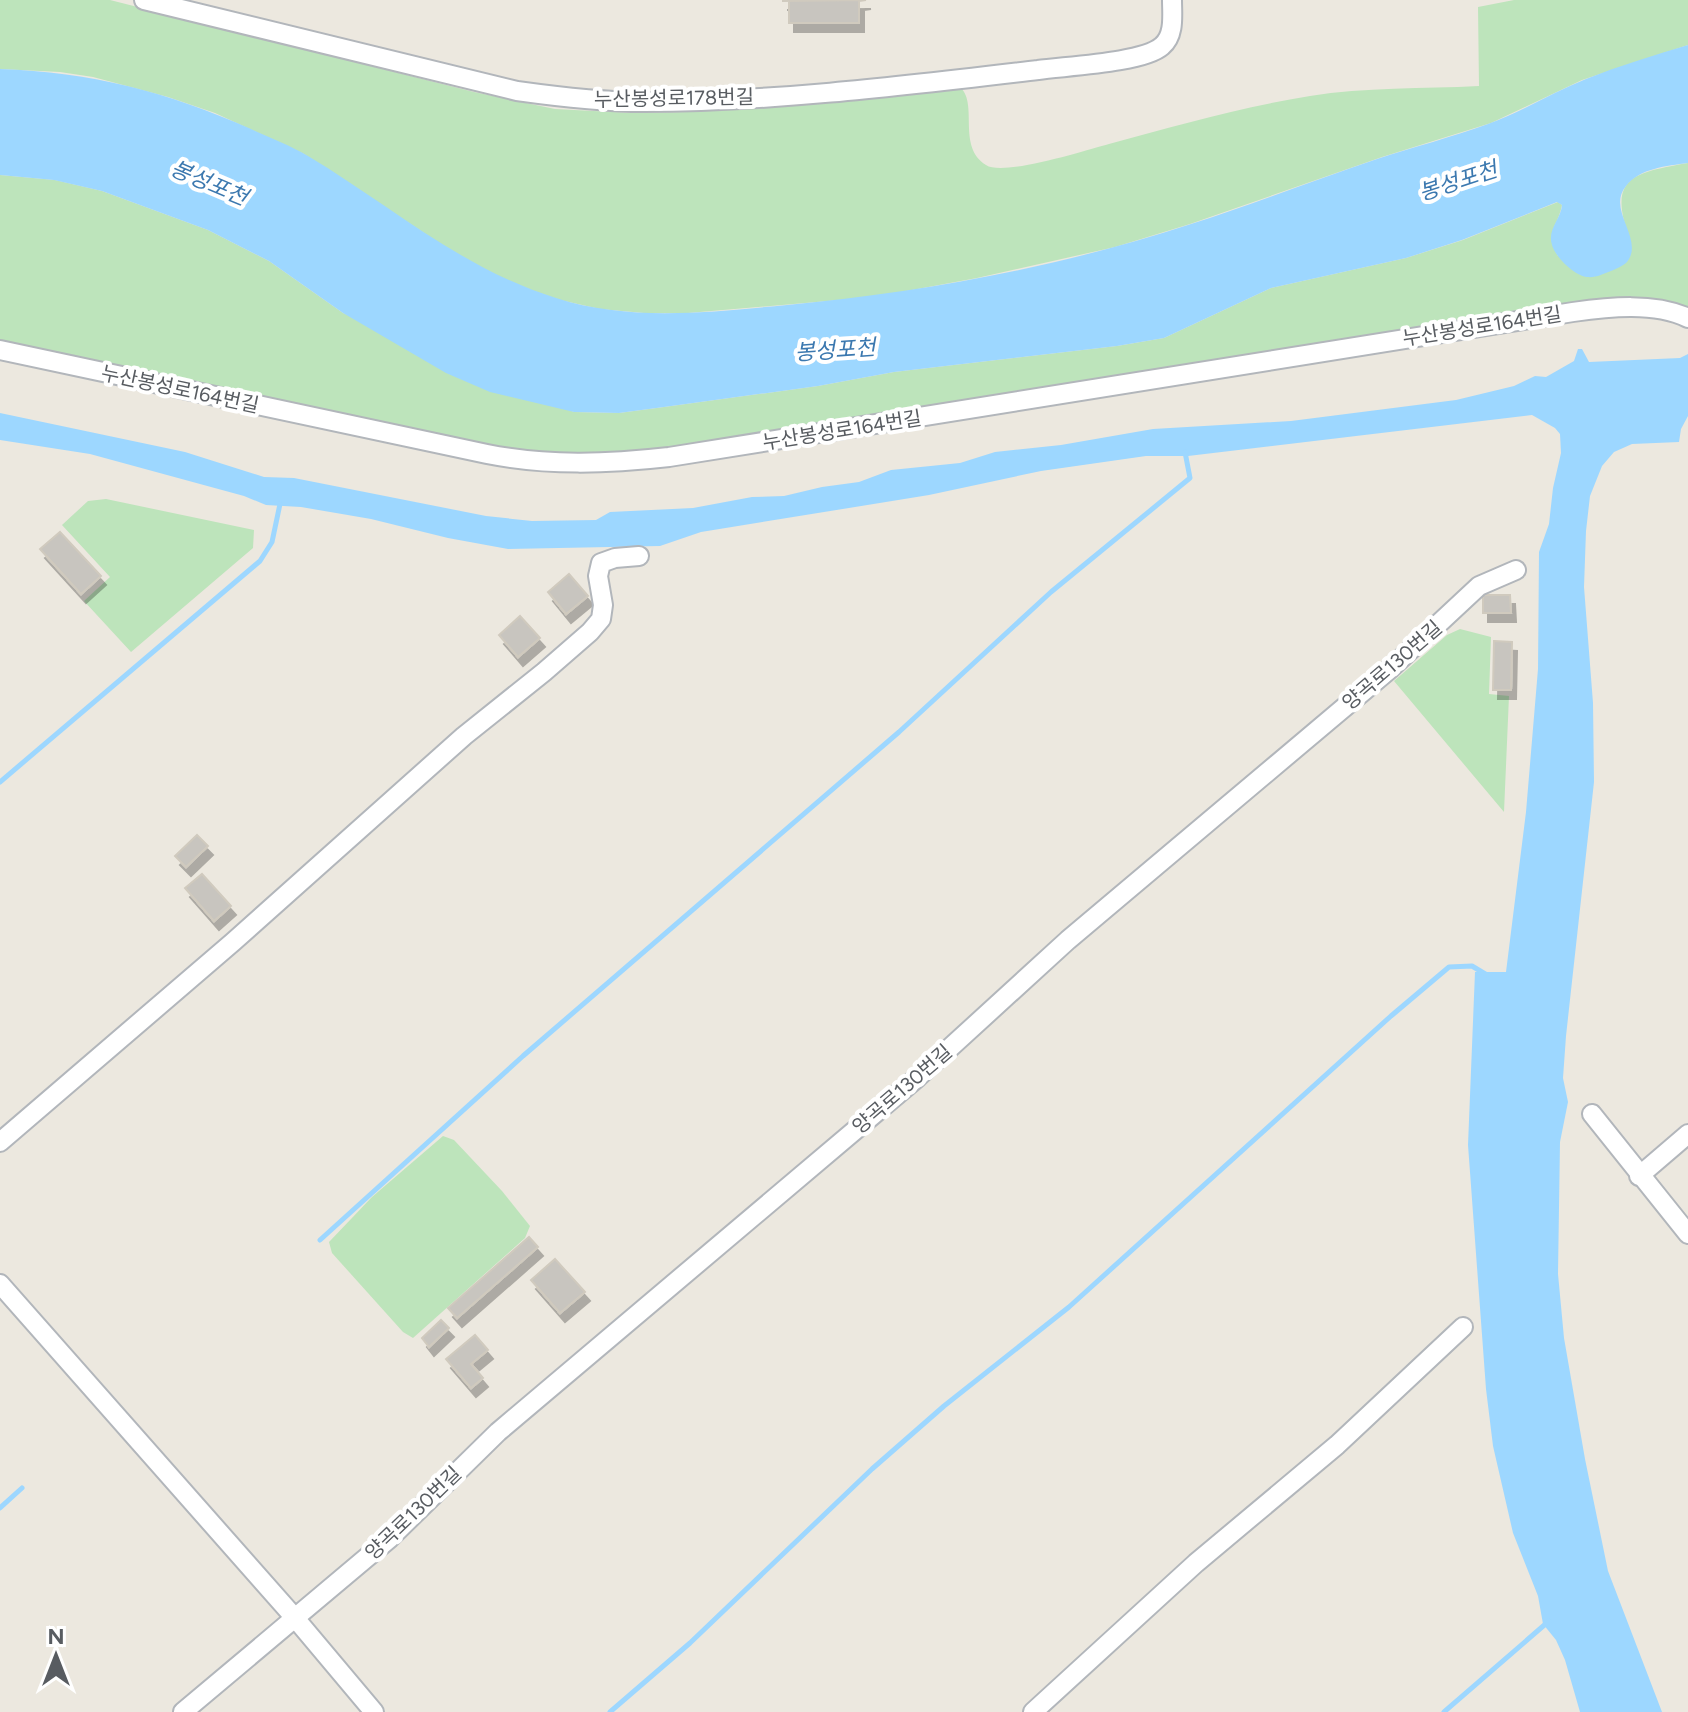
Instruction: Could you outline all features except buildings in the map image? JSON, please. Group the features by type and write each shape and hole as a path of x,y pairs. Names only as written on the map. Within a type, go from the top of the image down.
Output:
{"lane":[{"name":"누산봉성로178번길","path":"144,0 517,91 578,99 645,102 916,84 1111,61 1162,47 1172,27 1172,0"},
{"name":"누산봉성로164번길","path":"0,350 515,460 574,464 618,463 756,444 1573,312 1650,309 1688,318"},
{"path":"0,1142 233,942 464,736 590,632 601,619 603,605 598,576 601,563 639,556"},
{"name":"양곡로130번길","path":"183,1712 390,1538 498,1432 918,1077 1068,940 1391,668 1479,586 1516,570"},
{"path":"1592,1114 1688,1234"},
{"path":"1639,1176 1688,1134"},
{"path":"0,1284 374,1712"},
{"path":"1033,1712 1185,1573 1337,1445 1463,1327"}],"green space":[{"path":"0,0 110,0 474,92 555,109 687,112 961,88 968,105 972,148 986,165 995,168 1045,161 1209,117 1310,96 1479,86 1478,7 1514,0 1688,0 1688,45 1582,80 1491,123 1115,247 874,297 688,313 644,313 600,309 560,300 496,276 459,256 304,154 215,113 93,77 0,69"},
{"path":"1688,163 1688,310 1624,299 1574,302 651,453 530,454 0,343 0,175 55,180 102,191 208,230 269,261 343,313 574,412 619,413 818,386 894,372 1164,338 1271,288 1406,258 1463,240 1558,202 1562,205 1552,241 1558,256 1630,240 1621,203 1623,191 1629,182 1652,170"},
{"path":"106,499 254,530 253,548 131,652 84,601 110,577 62,525 88,501"},
{"path":"1460,629 1491,637 1489,694 1509,696 1504,812 1394,681 1447,635"},
{"path":"443,1136 454,1140 530,1226 525,1238 413,1338 403,1332 332,1253 329,1242 372,1197"}],"water":[{"name":"봉성포천","path":"1688,45 1688,163 1646,172 1626,186 1620,205 1632,244 1631,253 1624,265 1599,276 1587,277 1571,270 1554,250 1551,234 1562,205 1557,202 1462,240 1406,258 1271,288 1164,338 894,372 818,386 619,413 574,412 490,392 446,373 343,313 269,261 208,230 102,191 54,180 0,175 0,69 66,74 128,86 190,104 294,148 458,253 522,286 556,298 612,310 670,313 729,310 838,300 940,285 1092,253 1214,216 1488,124 1586,79"},
{"path":"1578,349 1582,349 1589,362 1680,358 1688,354 1688,416 1679,442 1632,444 1614,452 1602,466 1590,496 1584,587 1593,703 1594,782 1566,1036 1563,1078 1568,1102 1560,1142 1558,1274 1564,1338 1585,1459 1608,1571 1662,1712 1580,1712 1565,1660 1556,1640 1543,1624 1538,1596 1513,1533 1493,1446 1486,1389 1468,1145 1475,972 1506,972 1526,812 1538,669 1539,552 1549,524 1561,453 1560,434 1555,428 1532,415 1188,456 1146,456 1041,471 929,495 701,532 660,546 508,549 371,519 301,507 266,505 244,496 90,454 0,440 0,413 185,452 264,477 294,478 486,516 532,521 596,520 610,512 693,508 752,497 784,496 859,482 891,470 960,463 995,452 1061,445 1153,429 1291,421 1456,400 1514,386 1535,376 1546,377 1574,361"}],"waterway":[{"path":"320,1240 523,1056 899,732 1051,592 1190,478 1185,452"},
{"path":"0,782 260,561 272,542 280,504"},
{"path":"610,1712 690,1643 872,1469 944,1406 1069,1307 1449,967 1472,966 1487,975"},
{"path":"0,1508 22,1488"},
{"path":"1444,1712 1549,1621"}]}
